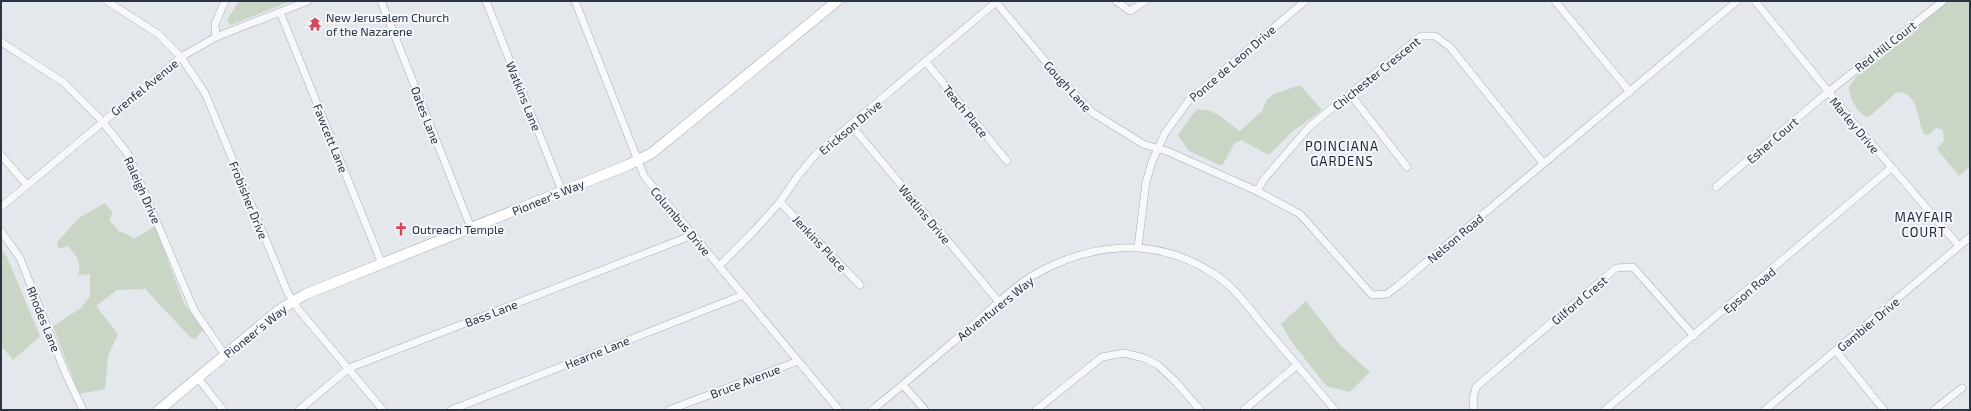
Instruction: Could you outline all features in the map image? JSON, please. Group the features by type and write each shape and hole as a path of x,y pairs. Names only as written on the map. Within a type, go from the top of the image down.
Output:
{"main road":[{"name":"Pioneer's Way","path":"159,410 279,310 306,294 562,191 652,153 836,1"}],"street":[{"name":"Frobisher Drive","path":"107,1 158,34 181,57 205,93 284,285 293,301 383,410"},
{"path":"216,37 215,24 225,1"},
{"name":"Grenfel Avenue","path":"1,207 102,121 181,57 216,37 308,1"},
{"name":"Oates Lane","path":"381,1 471,228"},
{"name":"Watkins Lane","path":"486,1 562,191"},
{"name":"Columbus Drive","path":"575,1 644,176 839,410"},
{"name":"Gough Lane","path":"995,1 1061,80 1093,113 1143,144 1158,149"},
{"name":"Erickson Drive","path":"719,266 780,202 797,177 817,153 926,62 995,1"},
{"path":"1116,1 1130,11 1145,1"},
{"name":"Ponce de Leon Drive","path":"1138,247 1146,182 1165,133 1189,100 1305,1"},
{"path":"1555,1 1630,92"},
{"name":"Nelson Road","path":"1158,149 1169,152 1257,191 1300,214 1372,294 1387,294 1737,1"},
{"name":"Marley Drive","path":"1755,1 1891,168 1959,246"},
{"name":"Red Hill Court","path":"1828,92 1943,1"},
{"name":"Fawcett Lane","path":"280,12 382,264"},
{"name":"Chichester Crescent","path":"1257,191 1268,173 1310,126 1421,36 1435,36 1450,47 1543,164"},
{"name":"Raleigh Drive","path":"1,42 64,82 102,121 133,163 194,310 225,355"},
{"name":"Teach Place","path":"926,62 1007,161"},
{"name":"Esher Court","path":"1716,187 1828,92"},
{"path":"1350,94 1406,167"},
{"name":"Watlins Drive","path":"851,125 999,302"},
{"path":"1,155 27,185"},
{"name":"Epson Road","path":"1605,410 1891,168"},
{"name":"Jenkins Place","path":"780,202 860,285"},
{"name":"Rhodes Lane","path":"1,231 20,258 65,372 83,410"},
{"name":"Bass Lane","path":"299,410 349,368 693,235"},
{"name":"Gambier Drive","path":"1765,410 1970,237"},
{"name":"Adventurers Way","path":"872,410 999,302 1031,277 1060,262 1103,250 1138,247 1155,249 1191,260 1218,277 1243,301 1335,410"},
{"name":"Gilford Crest","path":"1474,410 1473,399 1476,387 1616,268 1633,267 1694,336"},
{"name":"Hearne Lane","path":"451,410 743,295"},
{"path":"1836,351 1884,410"},
{"path":"1036,410 1102,357 1124,353 1144,358 1158,365 1177,383 1200,410"},
{"name":"Bruce Avenue","path":"669,410 798,361"},
{"path":"1244,410 1297,365"},
{"path":"198,378 223,410"},
{"path":"903,385 925,410"},
{"path":"1934,410 1962,388"}],"green space":[{"path":"239,1 291,1 231,25 227,20"},
{"path":"1946,1 1970,1 1970,166 1959,176 1937,149 1944,141 1943,130 1936,128 1928,135 1924,134 1914,102 1910,97 1904,93 1897,92 1870,116 1866,117 1854,104 1849,87 1859,73"},
{"path":"1300,85 1322,110 1292,132 1269,155 1241,140 1234,144 1222,166 1189,151 1178,135 1196,110 1214,113 1240,131 1262,111 1267,99 1274,94"},
{"path":"105,203 113,213 109,220 120,232 125,233 134,239 155,226 184,303 203,330 195,339 190,337 145,289 117,290 96,306 118,334 108,356 105,389 79,394 53,326 81,308 90,296 90,274 78,275 78,259 68,246 59,249 57,242 79,218"},
{"path":"1,249 7,257 40,336 13,360 1,346"},
{"path":"1306,301 1341,346 1370,372 1350,392 1326,386 1291,341 1281,324"}],"place":[{"name":"New Jerusalem Church of the Nazarene","path":"315,24"},
{"name":"Outreach Temple","path":"401,229"}],"district":[{"name":"POINCIANA GARDENS","path":"1342,154"},
{"name":"MAYFAIR COURT","path":"1924,224"}]}
